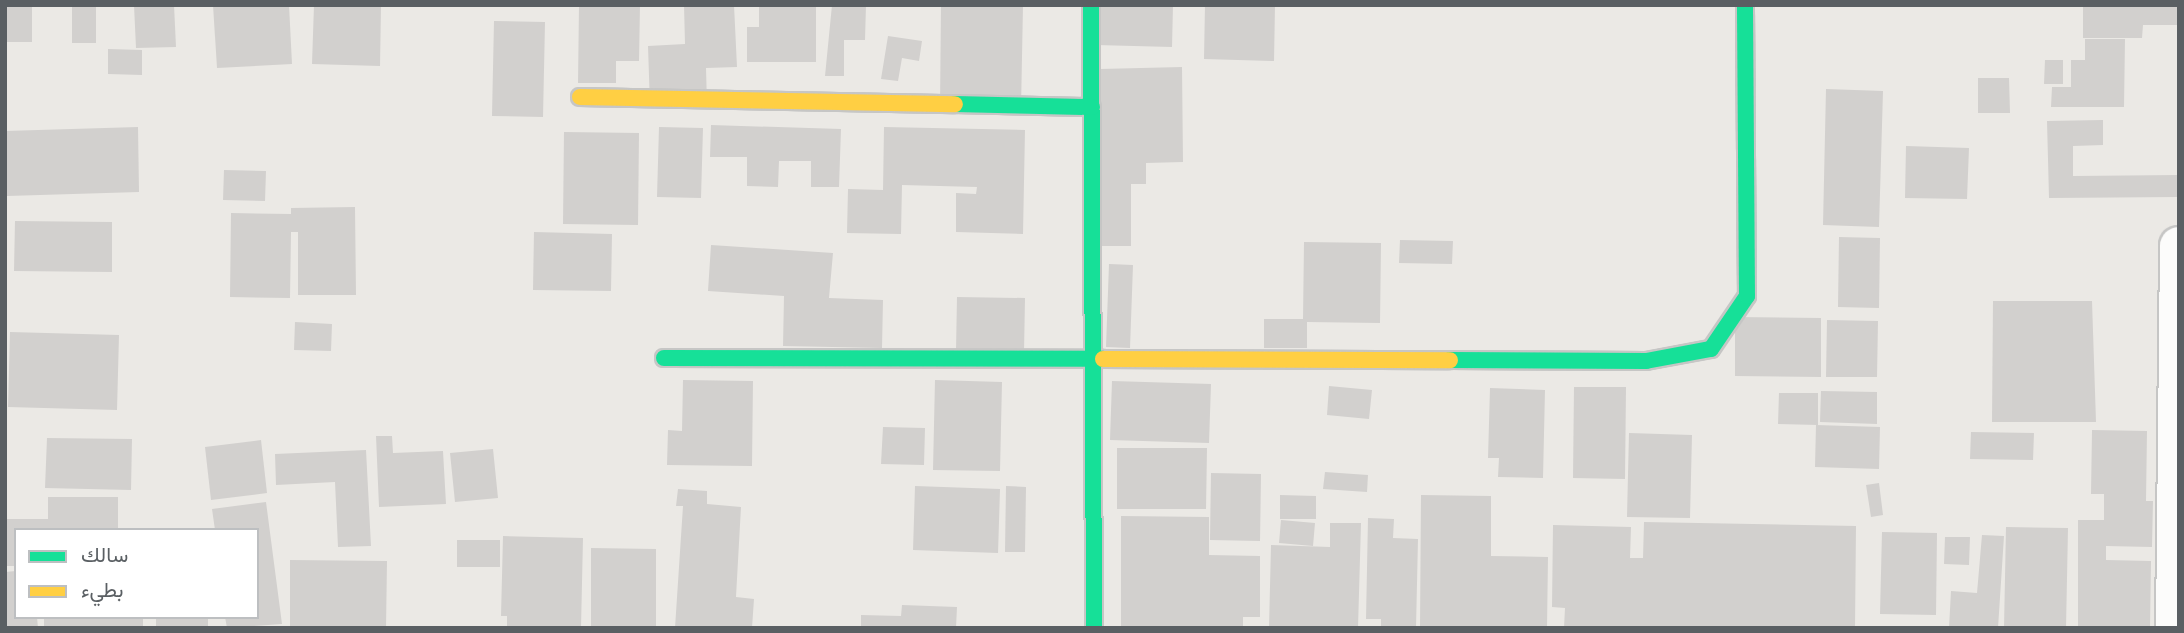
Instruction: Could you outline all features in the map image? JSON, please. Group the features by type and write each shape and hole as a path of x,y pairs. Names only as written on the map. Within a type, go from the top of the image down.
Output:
{"street":[{"path":"1091,5 1094,628"},
{"path":"664,358 1646,361 1712,349 1747,296 1745,5"},
{"path":"580,97 1092,107"},
{"path":"2175,628 2179,246"}],"building":[{"path":"5,5 32,5 32,42 5,42"},
{"path":"72,5 96,5 96,43 72,43"},
{"path":"134,5 174,5 176,47 136,48"},
{"path":"213,5 289,5 292,64 217,68"},
{"path":"314,5 381,5 380,66 312,64"},
{"path":"579,5 640,5 639,61 616,61 616,83 578,83"},
{"path":"684,5 734,5 737,67 706,68 707,104 650,106 648,46 685,44"},
{"path":"759,5 816,5 816,62 747,62 747,27 759,27"},
{"path":"832,5 866,5 865,40 844,40 844,76 825,76"},
{"path":"941,5 1023,5 1021,108 940,107"},
{"path":"1097,5 1173,5 1172,47 1096,45"},
{"path":"1205,5 1275,5 1274,61 1204,59"},
{"path":"2083,5 2179,5 2179,25 2143,25 2142,38 2083,38"},
{"path":"494,21 545,22 543,117 492,116"},
{"path":"888,36 922,41 919,61 902,58 898,81 881,79"},
{"path":"2085,39 2125,39 2124,107 2051,107 2052,87 2071,87 2071,60 2085,60"},
{"path":"108,49 142,50 142,75 108,74"},
{"path":"2045,60 2063,60 2063,84 2044,84"},
{"path":"1182,67 1183,162 1146,163 1146,184 1131,184 1131,246 1102,246 1100,69"},
{"path":"1978,78 2009,78 2010,113 1978,113"},
{"path":"1826,89 1883,91 1879,227 1823,225"},
{"path":"2103,120 2103,145 2073,146 2073,176 2178,175 2178,197 2049,198 2047,121"},
{"path":"711,125 841,129 839,187 811,187 811,161 779,161 778,187 747,186 747,157 710,157"},
{"path":"138,127 139,192 7,196 5,131"},
{"path":"659,127 703,128 701,198 657,197"},
{"path":"884,127 1025,130 1023,234 956,232 956,193 976,194 977,187 902,185 901,234 847,233 848,189 883,190"},
{"path":"564,132 639,133 638,225 563,224"},
{"path":"1906,146 1969,148 1967,199 1905,198"},
{"path":"224,170 266,171 265,201 223,200"},
{"path":"355,207 356,295 298,295 298,232 291,232 290,298 230,297 231,213 291,214 291,208"},
{"path":"15,221 112,222 112,272 14,271"},
{"path":"534,232 612,234 611,291 533,290"},
{"path":"1839,237 1880,238 1879,308 1838,307"},
{"path":"1400,240 1453,241 1452,264 1399,263"},
{"path":"1304,242 1381,243 1380,323 1307,322 1307,348 1264,348 1264,319 1303,319"},
{"path":"711,245 833,253 829,298 883,300 882,348 783,346 784,296 708,291"},
{"path":"1109,264 1133,265 1130,348 1106,347"},
{"path":"957,297 1025,298 1024,352 956,351"},
{"path":"1993,301 2092,301 2096,422 1992,422"},
{"path":"1735,317 1821,318 1821,377 1735,376"},
{"path":"1827,320 1878,321 1877,377 1826,377"},
{"path":"295,322 332,324 331,351 294,350"},
{"path":"10,332 119,335 117,410 8,407"},
{"path":"683,380 753,381 752,466 667,465 668,430 682,431"},
{"path":"935,380 1002,382 1000,471 933,470"},
{"path":"1112,381 1211,384 1209,443 1110,440"},
{"path":"1329,386 1372,390 1369,419 1327,415"},
{"path":"1574,387 1626,387 1625,479 1573,478"},
{"path":"1490,388 1545,390 1543,478 1498,477 1499,458 1488,458"},
{"path":"1821,391 1877,392 1877,424 1820,422"},
{"path":"1779,393 1818,393 1818,425 1778,424"},
{"path":"1816,425 1880,427 1879,469 1815,467"},
{"path":"883,427 925,428 924,465 881,464"},
{"path":"2092,430 2147,431 2146,501 2153,501 2152,547 2106,546 2106,560 2151,561 2150,628 2078,628 2078,520 2104,520 2104,494 2091,494"},
{"path":"1971,432 2034,433 2033,460 1970,459"},
{"path":"1629,433 1692,435 1690,518 1627,517"},
{"path":"376,436 392,436 393,453 443,451 446,504 379,507"},
{"path":"47,438 132,439 131,490 45,488"},
{"path":"261,440 267,493 211,500 205,447"},
{"path":"1117,448 1207,448 1206,509 1117,509"},
{"path":"493,449 498,498 455,502 450,453"},
{"path":"366,450 371,546 338,547 335,482 276,485 275,454"},
{"path":"1325,472 1368,475 1367,492 1323,489"},
{"path":"1211,473 1261,474 1260,541 1210,540"},
{"path":"1879,483 1883,515 1871,517 1866,485"},
{"path":"915,486 1000,489 998,553 913,550"},
{"path":"1006,486 1026,487 1025,552 1005,552"},
{"path":"678,489 707,491 707,504 741,507 736,597 754,599 752,628 675,628 683,506 676,506"},
{"path":"1280,495 1316,496 1316,519 1280,519"},
{"path":"1421,495 1491,496 1491,556 1548,557 1547,628 1420,628"},
{"path":"48,497 118,497 118,528 14,528 14,566 5,566 5,519 48,519"},
{"path":"266,502 282,624 227,628 225,619 259,619 259,528 215,528 212,509"},
{"path":"1121,516 1209,517 1209,555 1260,556 1260,617 1243,617 1243,628 1121,628"},
{"path":"1368,518 1394,519 1393,538 1418,539 1416,628 1381,628 1381,619 1366,619"},
{"path":"1281,520 1315,523 1313,546 1279,543"},
{"path":"1644,522 1856,526 1855,628 1564,628 1565,608 1552,607 1553,525 1631,527 1630,558 1643,558"},
{"path":"1330,523 1361,523 1358,628 1269,628 1271,545 1330,547"},
{"path":"2006,527 2068,528 2066,628 2004,628"},
{"path":"1882,532 1937,533 1936,615 1880,614"},
{"path":"1982,535 2004,536 1998,628 1949,628 1951,591 1977,593"},
{"path":"503,536 583,538 581,628 507,628 507,616 501,616"},
{"path":"1945,537 1970,537 1969,565 1944,564"},
{"path":"457,540 500,540 500,567 457,567"},
{"path":"591,548 656,549 656,628 591,628"},
{"path":"290,560 387,561 386,628 290,628"},
{"path":"14,571 14,619 37,619 38,628 5,628 5,572"},
{"path":"902,605 957,607 956,628 861,628 861,615 901,616"},
{"path":"44,619 143,619 143,628 44,628"},
{"path":"156,619 208,619 208,628 156,628"}],"traffic: fast":[{"path":"1091,5 1094,628"},
{"path":"1450,360 1646,361 1711,349 1747,296 1745,5"},
{"path":"955,104 1092,107"},
{"path":"664,358 1103,359"}],"traffic: slow":[{"path":"580,97 955,104"},
{"path":"1103,359 1450,360"}]}
